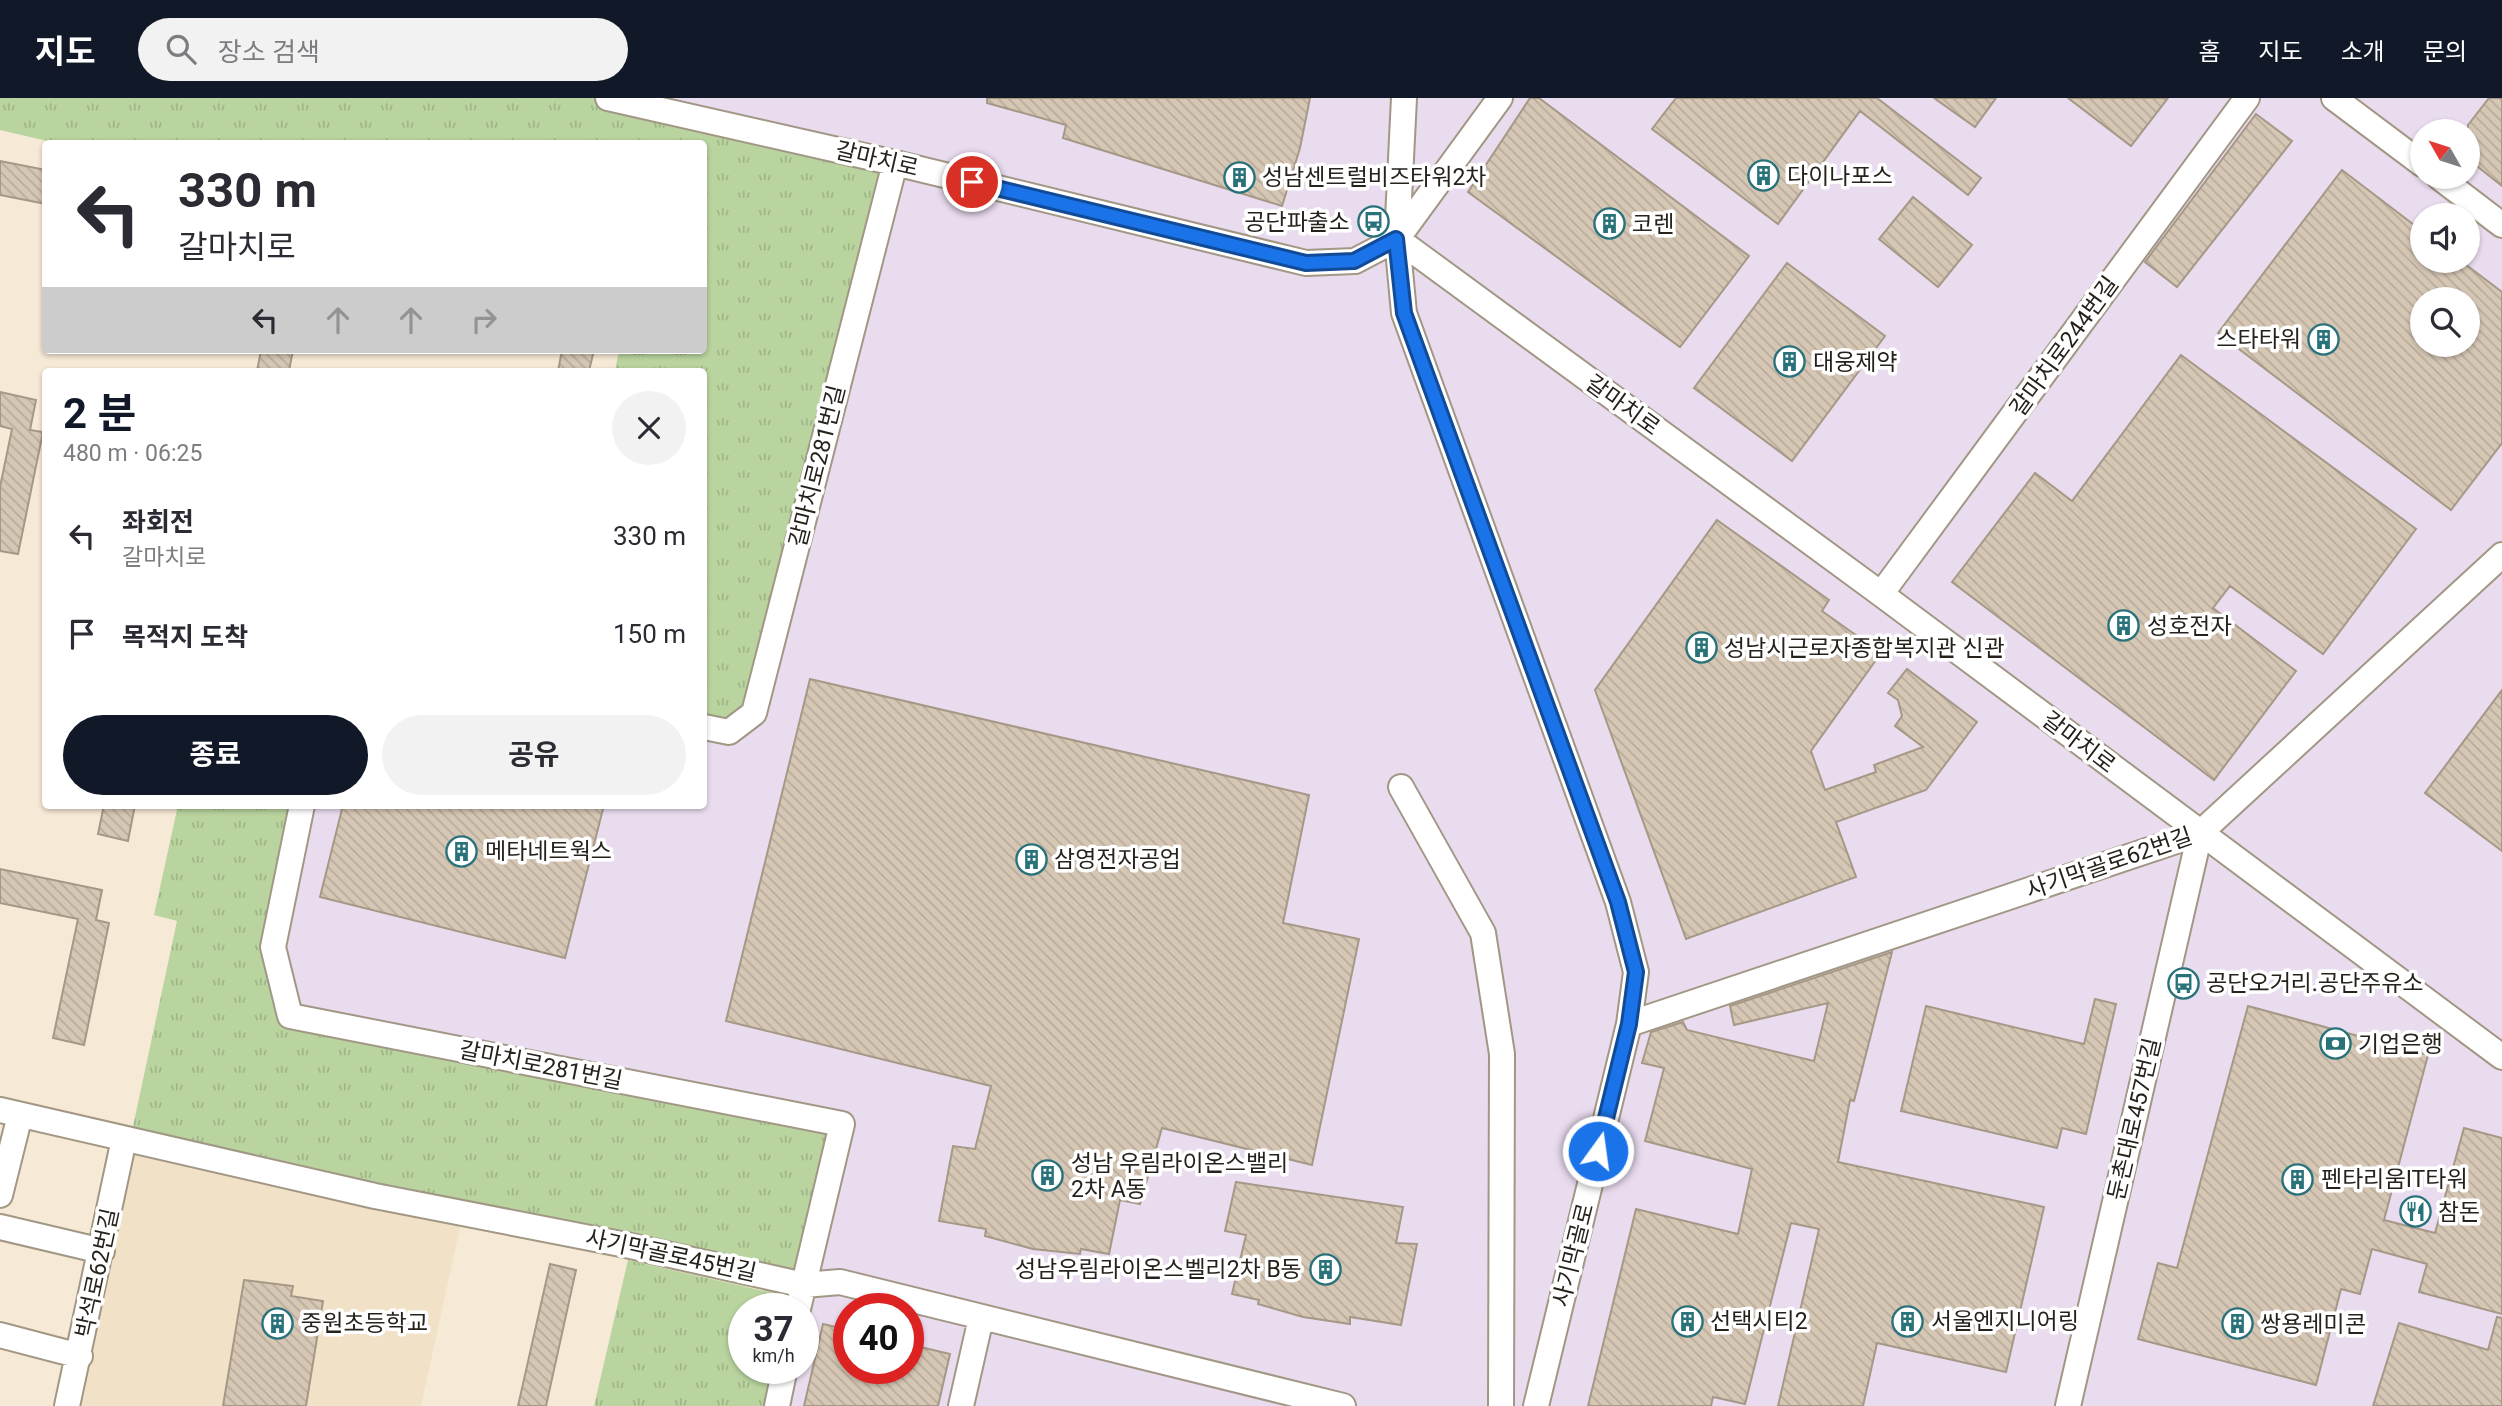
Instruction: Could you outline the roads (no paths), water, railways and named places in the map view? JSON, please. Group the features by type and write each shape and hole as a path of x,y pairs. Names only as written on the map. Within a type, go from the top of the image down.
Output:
{"street":[{"name":"갈마치로","path":"608,98 713,110 895,163 1306,263 1354,261 1396,239 1881,594 2502,1057"},
{"name":"사기막골로","path":"1404,98 1396,239 1404,313 1618,902 1636,972 1629,1024 1536,1406"},
{"path":"1396,239 1500,98"},
{"name":"갈마치로244번길","path":"1881,594 2247,98"},
{"path":"2334,98 2410,155"},
{"name":"갈마치로281번길","path":"707,728 729,732 754,713 895,163"},
{"path":"2455,189 2502,225"},
{"name":"사기막골로62번길","path":"1629,1024 2200,832 2502,555"},
{"path":"1401,787 1483,933 1502,1054 1501,1406"},
{"name":"갈마치로281번길","path":"301,809 273,947 290,1016 842,1124 804,1284"},
{"name":"둔촌대로457번길","path":"2068,1406 2200,832"},
{"path":"0,1195 10,1113"},
{"name":"사기막골로45번길","path":"10,1113 375,1196 613,1242 804,1284 840,1282 1343,1406"},
{"name":"박석로62번길","path":"67,1406 80,1356 124,1139"},
{"path":"0,1227 102,1251"},
{"path":"802,1293 804,1284"},
{"path":"961,1406 981,1318"},
{"path":"0,1335 80,1356"},
{"path":"777,1406 782,1384"}],"place":[{"name":"다이나포스","path":"1764,176"},
{"name":"성남센트럴비즈타워2차","path":"1239,177"},
{"name":"공단파출소","path":"1373,222"},
{"name":"코렌","path":"1609,224"},
{"name":"스타타워","path":"2324,339"},
{"name":"대웅제약","path":"1790,362"},
{"name":"성호전자","path":"2124,626"},
{"name":"성남시근로자종합복지관 신관","path":"1701,648"},
{"name":"메타네트웍스","path":"462,851"},
{"name":"삼영전자공업","path":"1031,859"},
{"name":"공단오거리.공단주유소","path":"2183,983"},
{"name":"기업은행","path":"2335,1044"},
{"name":"성남 우림라이온스밸리 2차 A동","path":"1048,1176"},
{"name":"펜타리움IT타워","path":"2298,1179"},
{"name":"참돈","path":"2415,1212"},
{"name":"성남우림라이온스벨리2차 B동","path":"1325,1269"},
{"name":"선택시티2","path":"1687,1321"},
{"name":"서울엔지니어링","path":"1908,1321"},
{"name":"중원초등학교","path":"278,1323"},
{"name":"쌍용레미콘","path":"2237,1324"}]}
